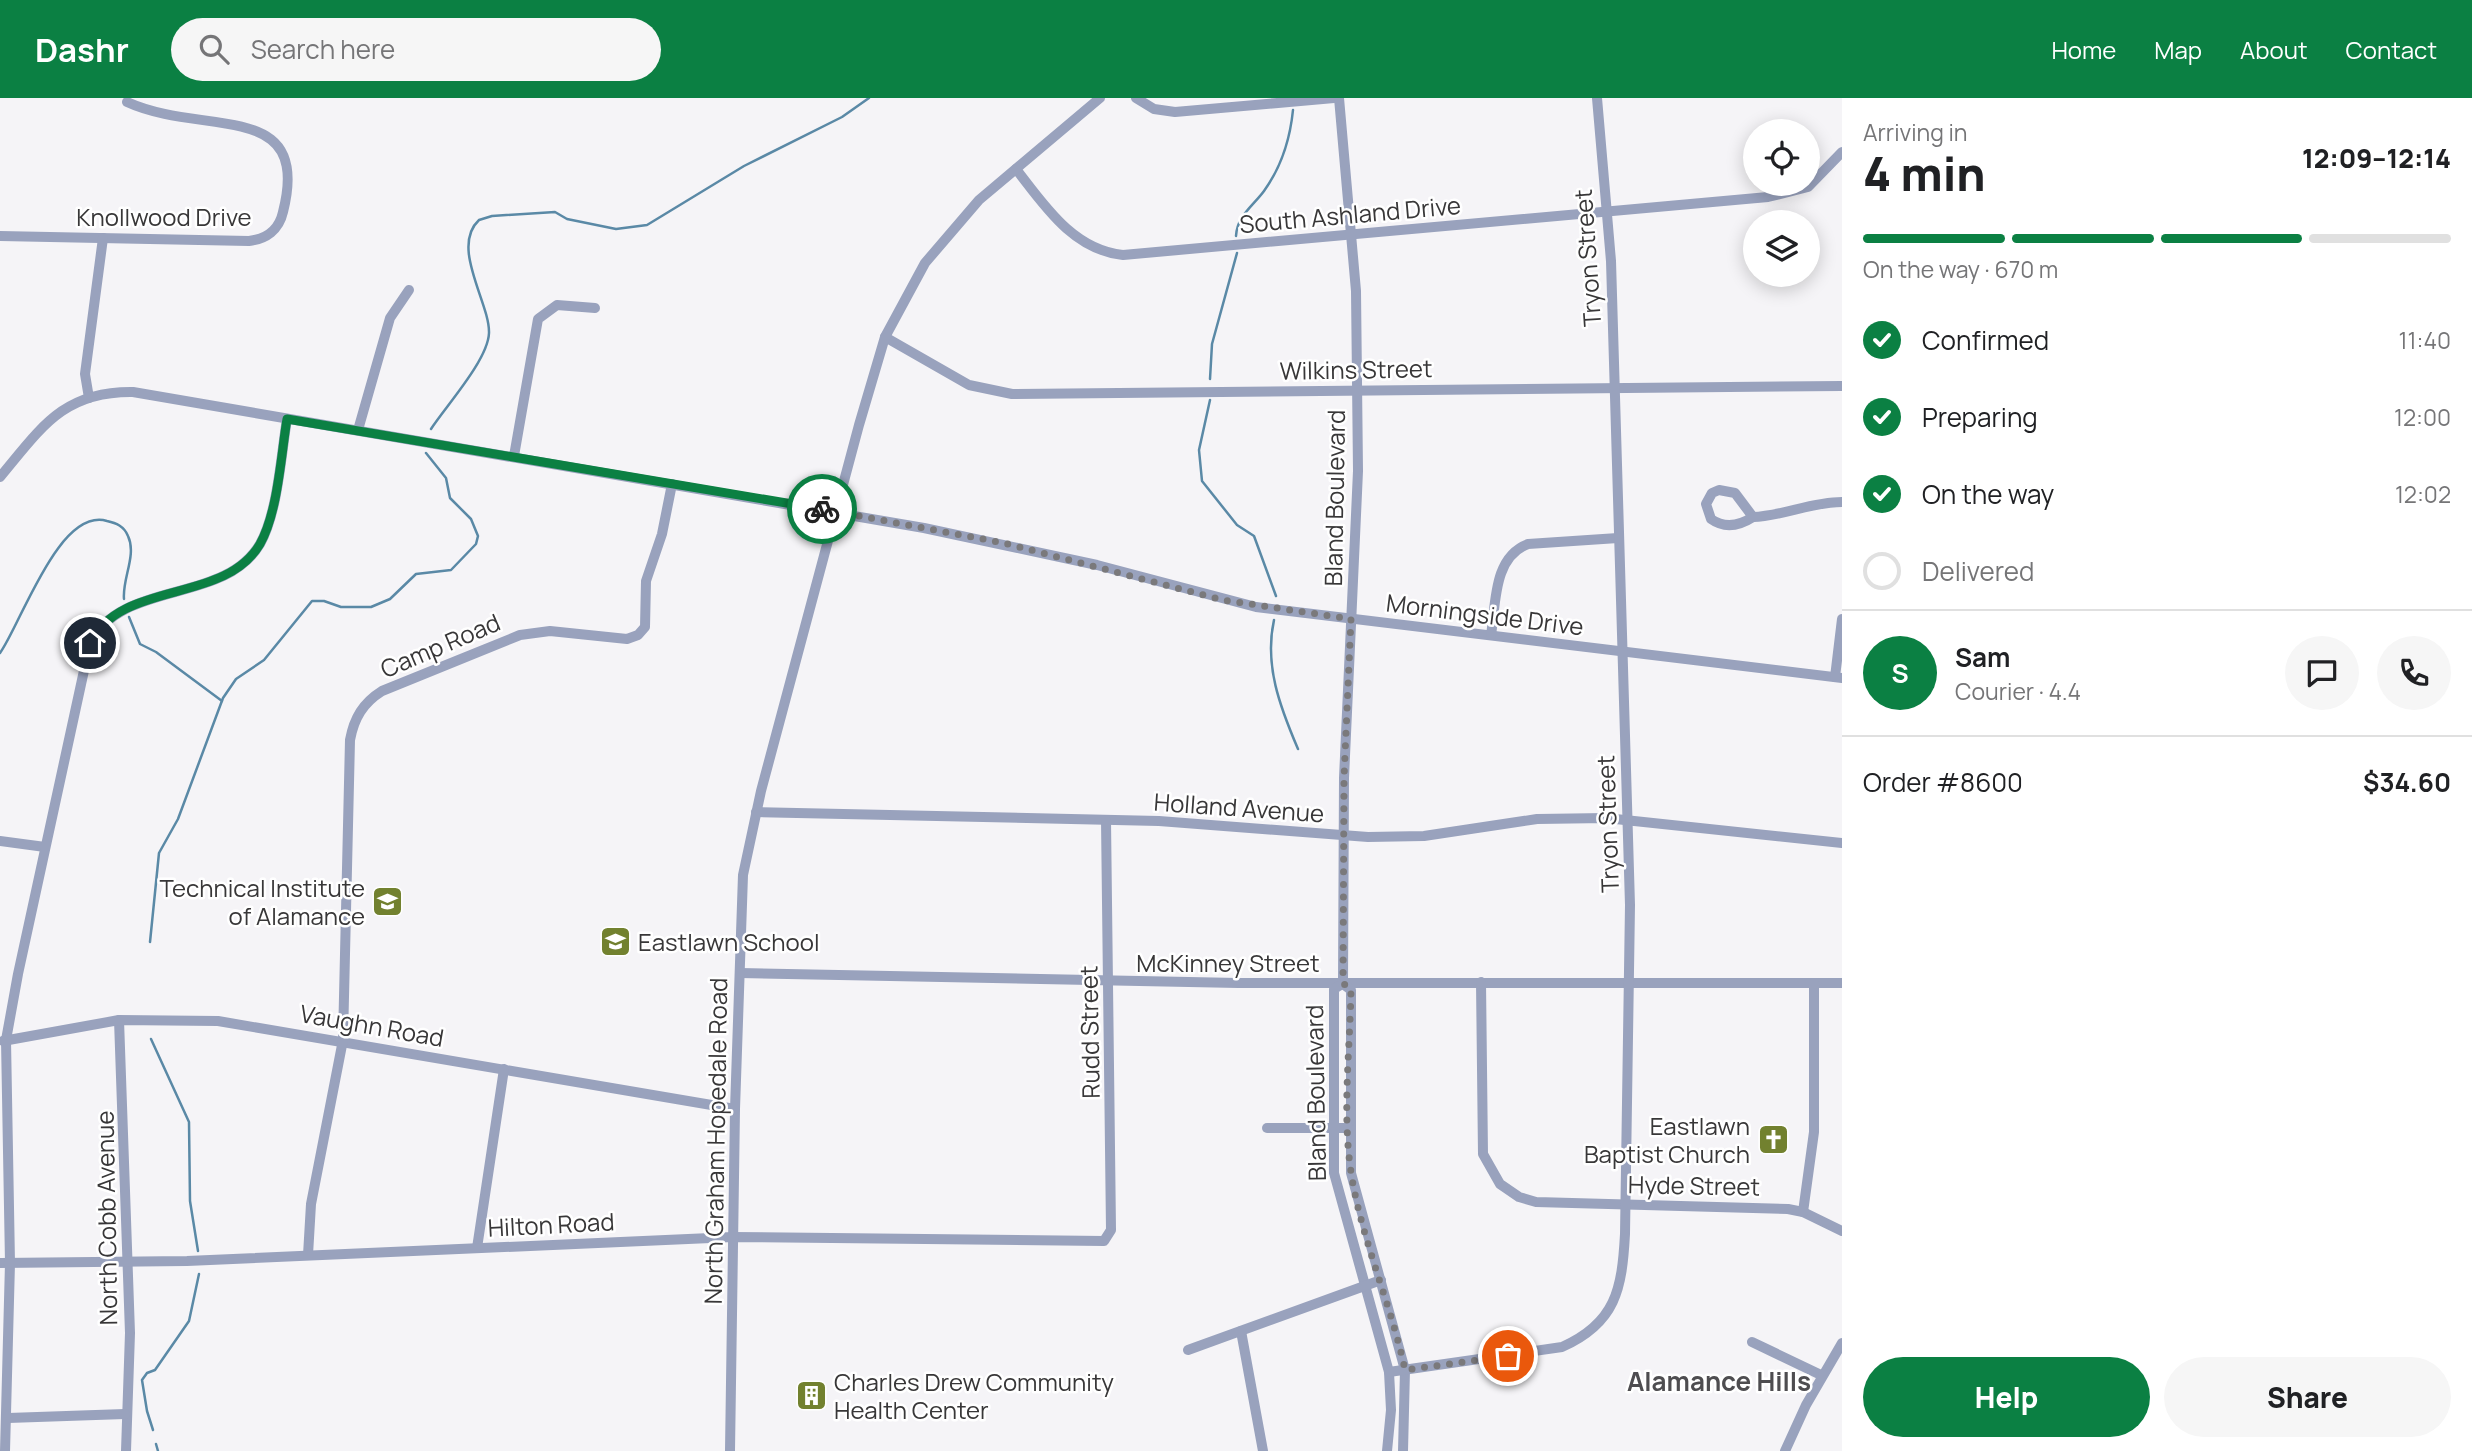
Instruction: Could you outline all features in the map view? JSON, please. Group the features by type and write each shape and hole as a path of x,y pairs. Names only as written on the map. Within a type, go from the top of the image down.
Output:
{"street":[{"name":"North Graham Hopedale Road","path":"730,1451 741,894 756,812 836,511 885,337 910,286 941,242 979,200 1100,98"},
{"path":"1136,98 1154,109 1175,112 1336,98"},
{"name":"Bland Boulevard","path":"1336,98 1356,305 1358,471 1351,619 1343,983 1351,990 1349,1128 1353,1185 1405,1370 1403,1451"},
{"name":"Tryon Street","path":"1388,1372 1562,1347 1598,1325 1612,1306 1620,1286 1625,1205 1630,983 1628,822 1615,386 1607,212 1597,98"},
{"path":"127,103 145,111 233,113"},
{"name":"Knollwood Drive","path":"0,236 249,241 265,237 281,218 289,173 288,152 272,125"},
{"name":"South Ashland Drive","path":"1016,169 1063,226 1088,246 1111,254 1782,195 1808,187 1842,152"},
{"path":"89,398 85,374 103,238"},
{"path":"358,430 390,318 409,290"},
{"path":"514,456 538,320 557,305 595,308"},
{"name":"Wilkins Street","path":"885,337 962,382 997,393 1842,386"},
{"name":"Morningside Drive","path":"0,477 52,417 71,403 133,392 836,511 1004,543 1223,600 1351,619 1838,678"},
{"path":"5,1451 8,1418 3,1041 90,643 95,633 120,611 225,575 254,553 266,531 271,512 287,419"},
{"name":"Camp Road","path":"308,1255 311,1204 343,1040 350,740 358,714 382,691 520,635 550,631 627,639 639,635 647,621 646,581 662,534 672,484"},
{"path":"1753,517 1740,498 1728,490 1712,493 1706,504 1711,519 1718,524 1741,524 1753,517 1770,516 1798,507 1842,502"},
{"path":"1491,635 1502,568 1518,548 1528,544 1618,538"},
{"path":"1838,678 1842,619"},
{"name":"Holland Avenue","path":"756,812 1107,820 1345,835 1424,836 1566,818 1842,843"},
{"name":"Rudd Street","path":"1104,1241 1111,1230 1107,820"},
{"path":"0,841 45,847"},
{"name":"McKinney Street","path":"740,973 1110,982 1842,983"},
{"name":"Hyde Street","path":"1481,982 1481,1144 1493,1175 1509,1191 1536,1202 1768,1207 1802,1212 1842,1231"},
{"name":"Bland Boulevard","path":"1343,983 1334,989 1334,1129 1337,1187 1388,1372 1391,1410 1387,1451"},
{"path":"1802,1212 1814,1132 1814,983"},
{"name":"Vaughn Road","path":"3,1041 120,1020 218,1021 343,1040 735,1109"},
{"name":"North Cobb Avenue","path":"120,1020 130,1333 125,1414 126,1451"},
{"path":"477,1248 504,1069"},
{"path":"1267,1128 1349,1128"},
{"name":"Hilton Road","path":"5,1263 129,1262 733,1237 1104,1241"},
{"path":"1188,1350 1381,1280"},
{"path":"1241,1331 1263,1451"},
{"path":"1752,1342 1821,1376"},
{"path":"1785,1451 1821,1376 1842,1343"},
{"path":"8,1418 125,1414"}],"waterway":[{"path":"431,429 474,369 487,344 488,321 468,245 471,231 479,220 492,216 555,212 567,219 616,229 647,225 744,166 842,117 869,98"},
{"path":"1236,236 1242,217 1264,191 1280,162 1290,132 1293,110"},
{"path":"1210,379 1212,344 1237,253"},
{"path":"1210,400 1199,450 1202,481 1237,525 1254,536 1276,596"},
{"path":"150,942 159,853 178,819 223,698 236,679 264,660 312,601 324,601 341,607 371,607 390,599 416,574 451,570 476,544 478,536 471,519 450,498 446,478 426,453"},
{"path":"0,653 43,571 73,532 89,521 114,523 122,527 128,536 131,551 124,599"},
{"path":"129,617 140,644 156,652 222,701"},
{"path":"1274,620 1271,637 1272,670 1280,702 1298,749"},
{"path":"151,1039 189,1122 190,1201 198,1251"},
{"path":"153,1430 142,1380 147,1373 155,1370 189,1321 199,1274"},
{"path":"156,1444 158,1451"}],"way so far":[{"path":"822,509 1004,543 1256,607 1351,619 1344,778 1343,983 1351,990 1351,1173 1398,1336 1405,1370 1508,1356"}],"place":[{"name":"Technical Institute of Alamance","path":"388,901"},
{"name":"Eastlawn School","path":"615,941"},
{"name":"Eastlawn Baptist Church","path":"1773,1139"},
{"name":"Charles Drew Community Health Center","path":"811,1395"}],"district":[{"name":"Alamance Hills","path":"1719,1381"}],"route":[{"path":"90,643 98,629 120,611 225,575 254,553 266,531 271,512 287,419 822,509"}]}
